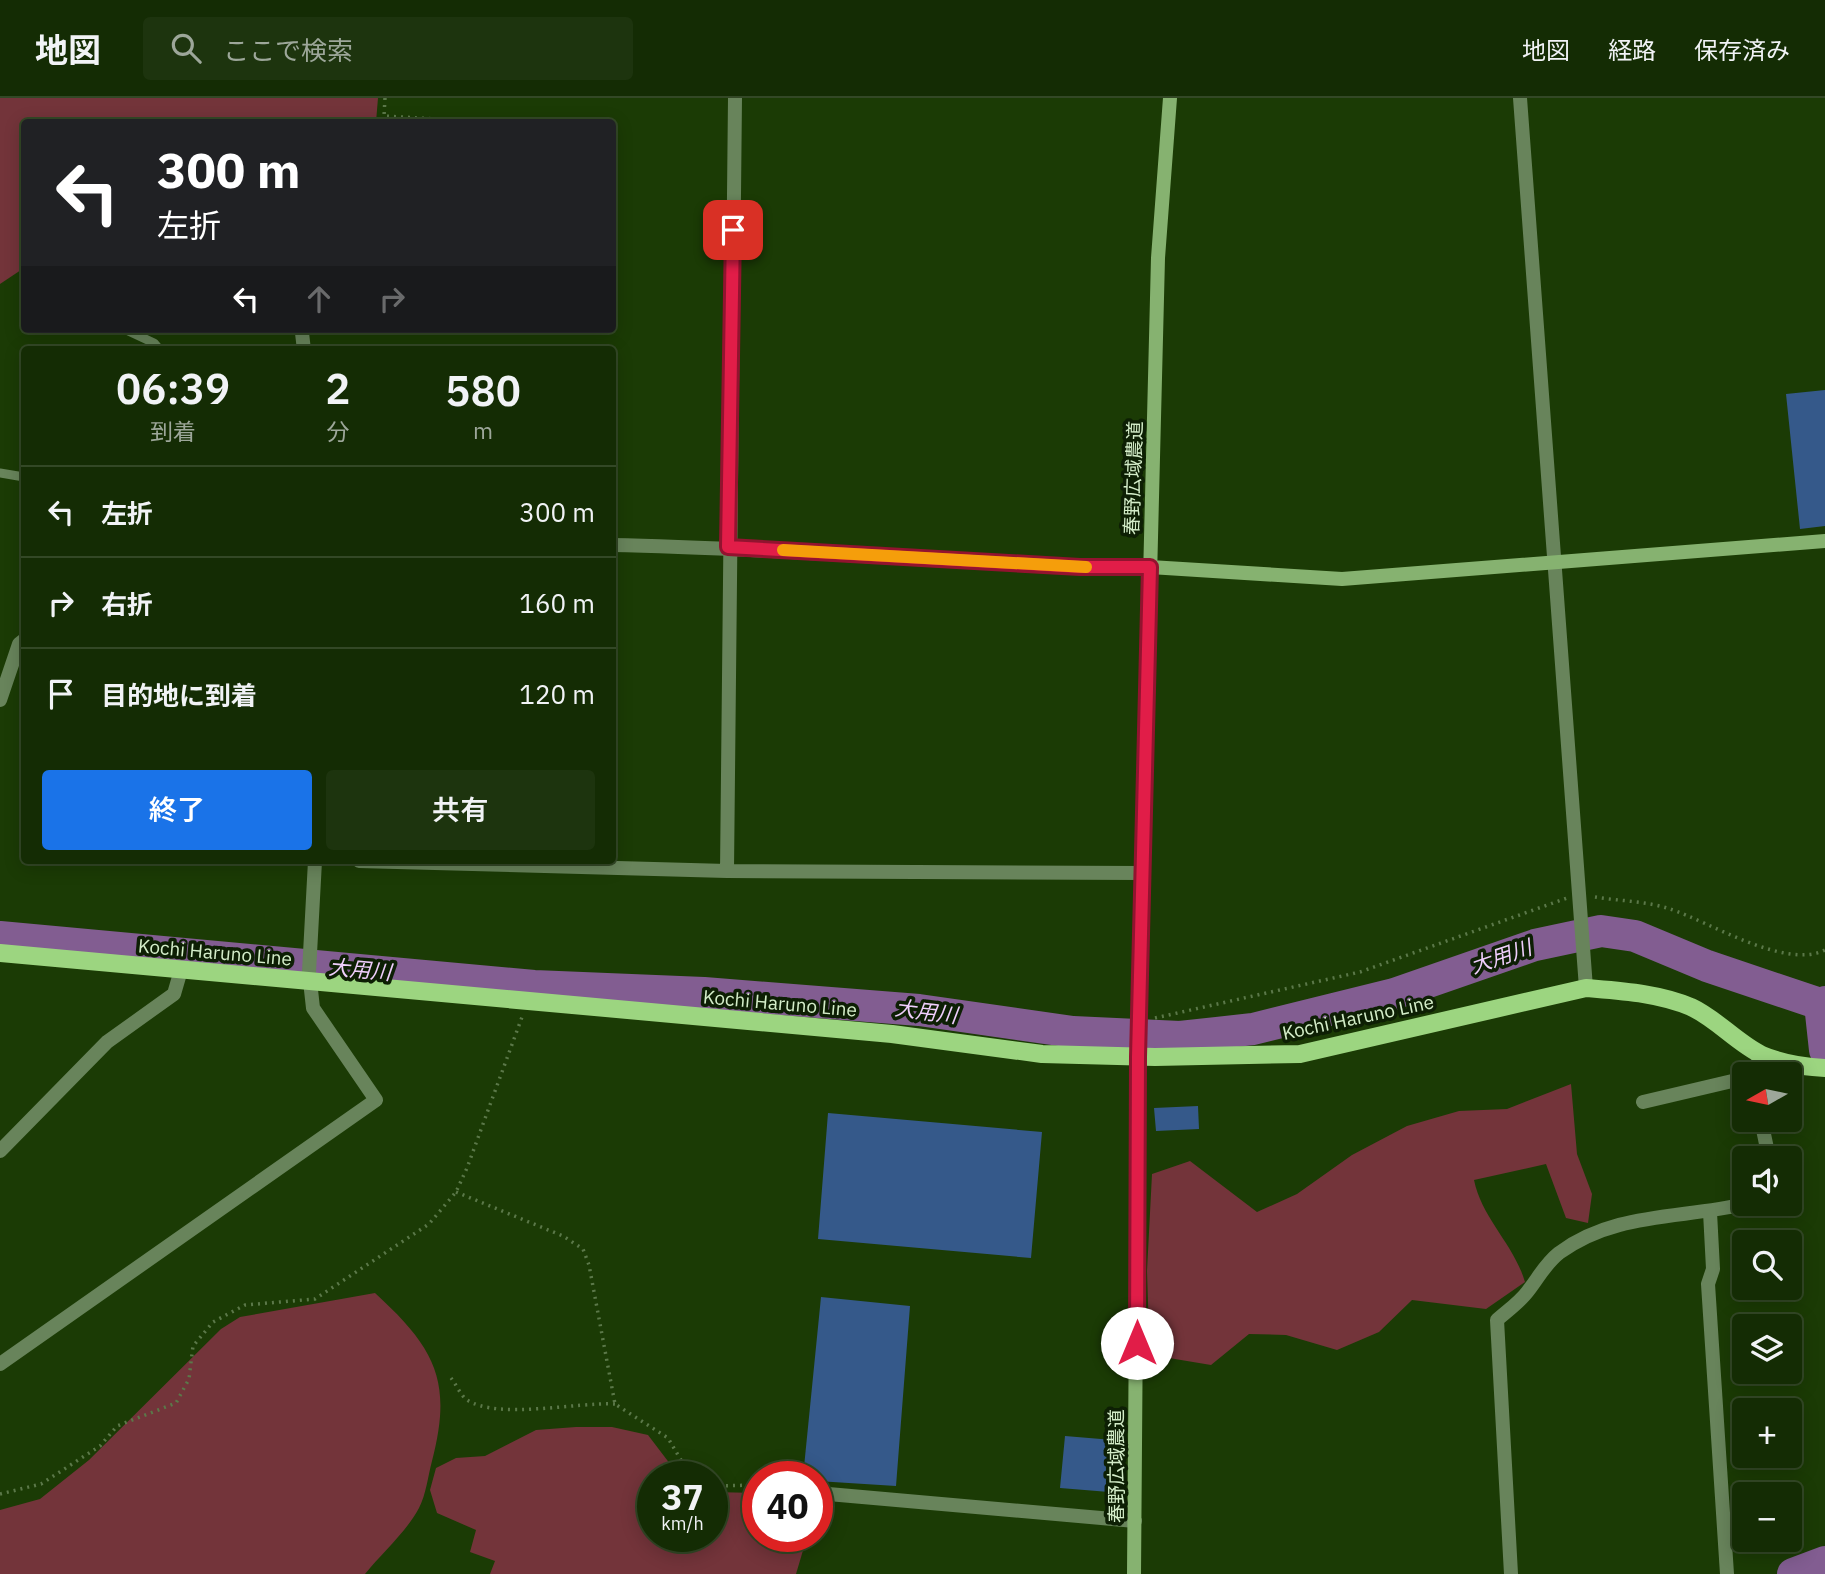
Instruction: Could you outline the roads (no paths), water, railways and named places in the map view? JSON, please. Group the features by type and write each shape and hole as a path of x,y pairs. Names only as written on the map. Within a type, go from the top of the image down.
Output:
{"main road":[{"name":"Kochi Haruno Line","path":"0,953 181,970 309,976 527,1001 892,1034 1042,1054 1138,1057 1300,1054 1586,988 1627,991 1691,1007 1715,1020 1761,1054 1803,1067 1825,1068"}],"street":[{"path":"727,871 728,547 735,98"},
{"name":"春野広域農道","path":"1134,1574 1138,1057 1158,258 1170,98"},
{"path":"1520,98 1577,898 1586,988"},
{"path":"616,545 728,547 1342,579 1554,560 1825,541"},
{"path":"0,700 21,642"},
{"path":"0,1364 376,1100 313,1008 309,976 315,864"},
{"path":"469,864 727,871 1143,873"},
{"path":"0,1151 107,1042 174,994 181,970"},
{"path":"1757,1062 1761,1054"},
{"path":"1643,1102 1732,1081"},
{"path":"1511,1574 1497,1321 1528,1292 1542,1269 1559,1253 1598,1229 1627,1221 1732,1207"},
{"path":"1710,1212 1713,1269 1708,1284 1727,1574"},
{"path":"833,1494 1135,1521"}],"lane":[{"path":"133,333 157,346"},
{"path":"0,473 21,476"}],"waterway":[{"name":"大用川","path":"0,937 534,986 704,993 919,1010 1073,1032 1180,1037 1253,1029 1394,994 1535,945 1601,931 1635,936 1707,966 1820,1004 1825,1002"},
{"path":"1820,1004 1825,1050"},
{"path":"1793,1574 1825,1562"}]}
